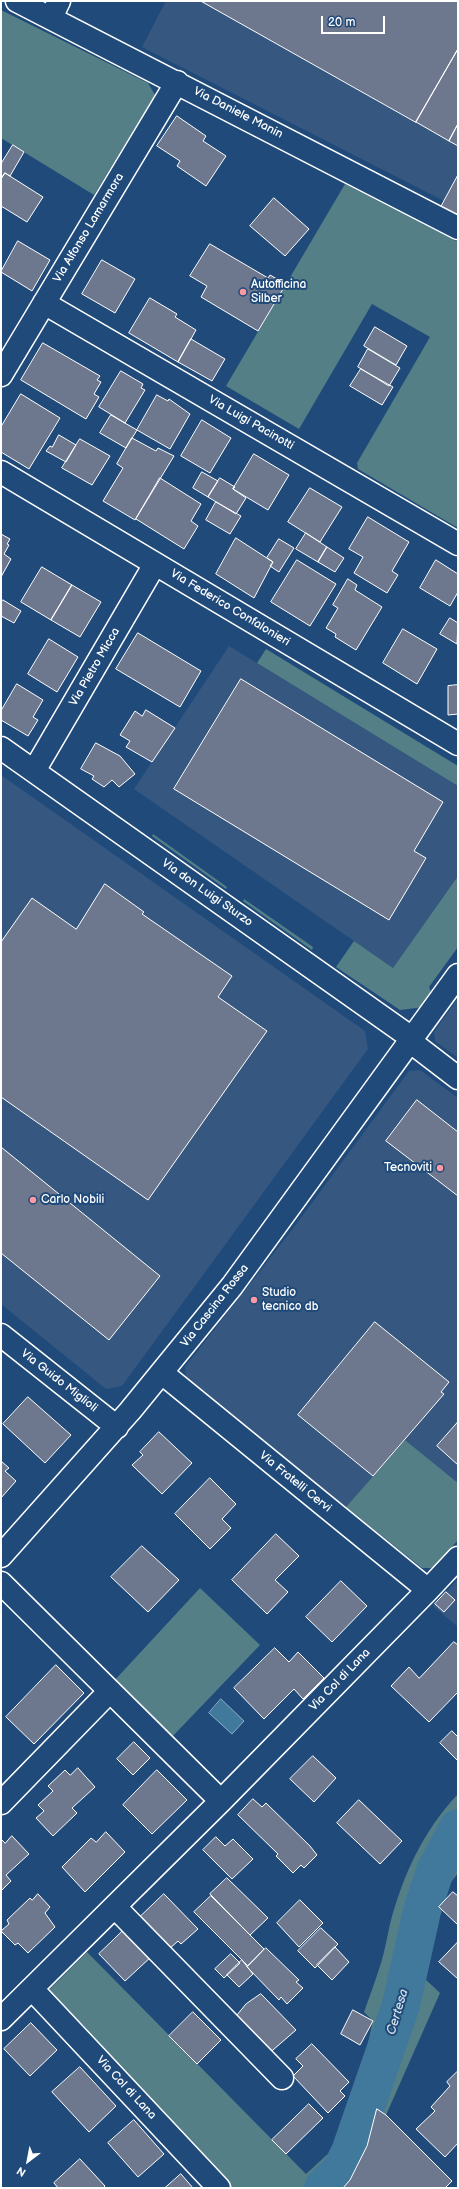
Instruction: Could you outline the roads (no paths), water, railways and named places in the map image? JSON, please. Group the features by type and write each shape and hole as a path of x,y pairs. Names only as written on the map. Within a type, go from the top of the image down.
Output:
{"street":[{"name":"Via Daniele Manin","path":"17,1 55,9 177,82 458,228"},
{"name":"Via Alfonso Lamarmora","path":"1,375 177,82"},
{"name":"Via Luigi Pacinotti","path":"44,303 458,544"},
{"name":"Via Federico Confalonieri","path":"1,472 458,744"},
{"name":"Via Pietro Micca","path":"34,770 156,564"},
{"name":"Via don Luigi Sturzo","path":"1,748 412,1040 458,1078"},
{"name":"Via Cascina Rossa","path":"1,1556 117,1427 251,1262 458,975"},
{"name":"Via Guido Miglioli","path":"1,1335 117,1427"},
{"name":"Via Fratelli Cervi","path":"162,1373 428,1590"},
{"name":"Via Col di Lana","path":"1,2019 221,1801 458,1558"},
{"path":"1,1583 221,1801"},
{"path":"1,1803 110,1691"},
{"path":"115,1907 282,2078"},
{"name":"Via Col di Lana","path":"32,1989 219,2188"}],"waterway":[{"name":"Certesa","path":"323,2188 341,2170 350,2152 401,2005 422,1911 435,1871 458,1828"}],"place":[{"name":"Autofficina Silber","path":"243,292"},
{"name":"Tecnoviti","path":"440,1168"},
{"name":"Carlo Nobili","path":"33,1200"},
{"name":"Studio tecnico db","path":"254,1300"}]}
